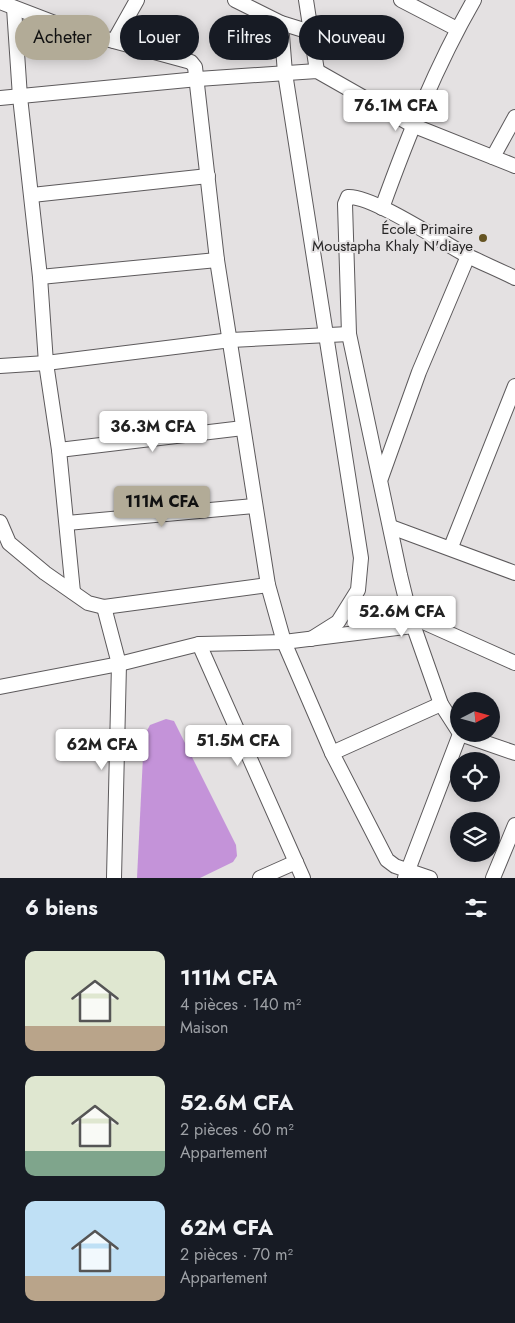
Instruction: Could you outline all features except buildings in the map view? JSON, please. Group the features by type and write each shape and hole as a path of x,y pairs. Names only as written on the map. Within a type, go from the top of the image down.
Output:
{"street":[{"path":"114,41 137,0"},
{"path":"235,0 265,15"},
{"path":"306,0 308,15"},
{"path":"401,0 457,29"},
{"path":"382,208 412,125 457,29 474,0"},
{"path":"0,2 73,30 191,62 198,79 217,260 231,340 254,506 268,585 284,642 332,753 387,860 407,874 430,878"},
{"path":"14,8 20,97 32,195 46,363 59,450 74,592"},
{"path":"284,60 361,558 358,590 338,622 311,639"},
{"path":"315,60 317,71"},
{"path":"0,98 198,79 317,71 412,125 515,166"},
{"path":"493,156 515,117"},
{"path":"32,195 208,176"},
{"path":"450,719 440,704 411,621 349,334 345,204 348,197 354,196 382,208 468,256 515,278"},
{"path":"380,478 418,372 468,256"},
{"path":"40,277 217,260"},
{"path":"0,366 46,363 231,340 349,334"},
{"path":"451,547 515,386"},
{"path":"59,450 243,428"},
{"path":"67,523 254,506"},
{"path":"0,522 9,543 45,573 88,603 104,607 268,585"},
{"path":"391,527 451,547 515,573"},
{"path":"104,607 118,664 114,878"},
{"path":"0,687 118,664 199,644 284,642 411,621 515,662"},
{"path":"199,644 303,878"},
{"path":"332,753 440,704"},
{"path":"407,874 460,734 515,753"},
{"path":"493,878 515,825"},
{"path":"260,878 296,862"}],"shaded area":[{"path":"166,719 174,721 236,845 237,856 233,862 200,878 137,878 144,736 150,725"}],"place":[{"name":"École Primaire Moustapha Khaly N'diaye","path":"483,238"}]}
